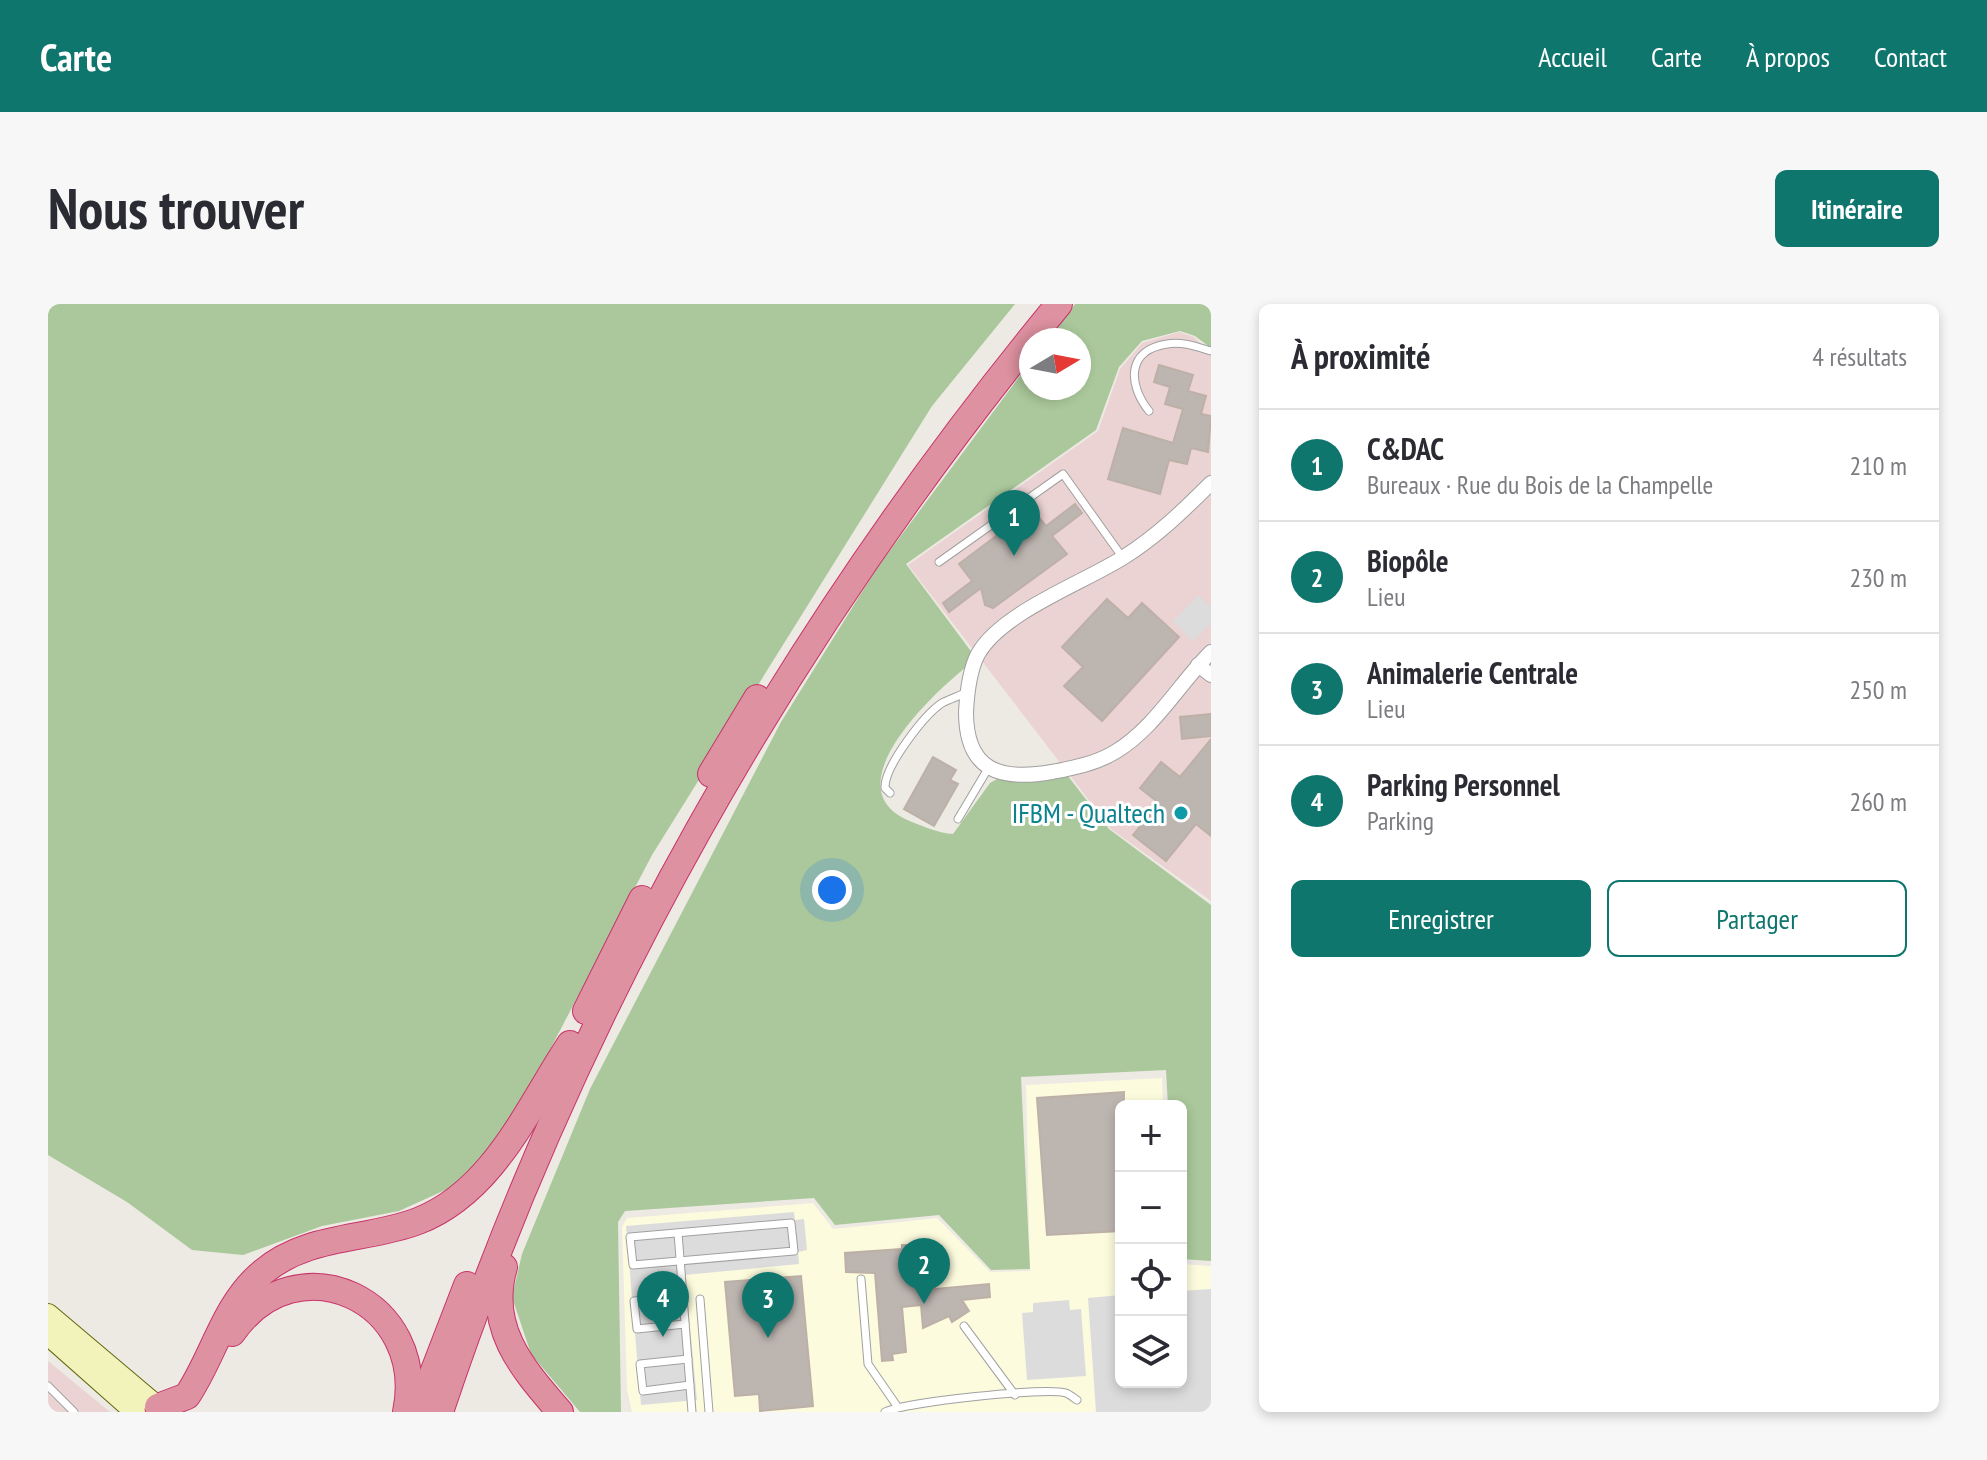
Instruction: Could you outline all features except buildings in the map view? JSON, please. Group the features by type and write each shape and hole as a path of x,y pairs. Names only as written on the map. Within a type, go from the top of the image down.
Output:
{"highway":[{"path":"418,1412 515,1164 570,1044 612,954 733,735 876,515 1037,304"},
{"path":"440,1412 496,1256 543,1142 628,965 761,725 891,525 958,432 1059,304"},
{"path":"145,1408 187,1396 230,1312 253,1281 276,1262 308,1246 417,1221 440,1210 474,1185 497,1159 570,1044"},
{"path":"543,1142 498,1295 501,1323 512,1351 560,1412"},
{"path":"194,1412 225,1345 247,1315 273,1295 315,1286 355,1296 372,1307 394,1332 409,1377 406,1412"}],"main road":[{"path":"48,1314 98,1357 145,1408"},
{"path":"48,1335 145,1408"}],"street":[{"path":"1211,483 1178,516 1123,558 997,632 979,652 967,692 968,741 976,756 1003,774 1022,776 1101,759 1140,733 1211,652"},
{"path":"1198,665 1211,675"}],"lane":[{"path":"1149,411 1133,385 1133,375 1145,353 1168,343 1211,351"},
{"path":"939,562 1063,474 1123,558"},
{"path":"890,793 885,788 885,777 893,760 940,704 967,692"},
{"path":"958,819 989,767"},
{"path":"791,1223 794,1251 633,1265 630,1237 678,1233 791,1223"},
{"path":"678,1233 692,1412"},
{"path":"861,1279 868,1364 897,1406"},
{"path":"683,1296 634,1301 637,1329 685,1324"},
{"path":"700,1299 709,1412"},
{"path":"964,1326 1015,1395"},
{"path":"688,1359 640,1364 643,1391 690,1385"},
{"path":"48,1386 74,1412"},
{"path":"885,1412 897,1406 1015,1395 1064,1392 1077,1400"}],"shaded area":[{"path":"1179,332 1194,337 1211,353 1211,901 1111,829 908,565 1098,431 1120,369 1142,343"},
{"path":"1199,595 1211,608 1211,623 1193,641 1173,621"},
{"path":"1162,1078 1163,1100 1115,1100 1115,1388 1187,1388 1187,1264 1211,1266 1211,1412 632,1412 627,1390 622,1227 627,1218 813,1203 833,1229 937,1218 990,1272 1030,1271 1026,1085"},
{"path":"794,1212 795,1220 804,1219 807,1250 798,1252 799,1264 685,1275 697,1400 641,1405 626,1226"},
{"path":"1211,1289 1211,1412 1096,1412 1088,1298 1115,1296 1115,1388 1187,1388 1187,1291"},
{"path":"1069,1300 1070,1310 1081,1309 1086,1376 1027,1380 1022,1313 1033,1312 1033,1303"},
{"path":"48,1361 110,1412 48,1412"}],"green space":[{"path":"48,304 1015,304 932,406 652,855 513,1120 480,1161 454,1186 399,1211 322,1226 243,1255 192,1250 127,1202 48,1155"},
{"path":"1075,304 1211,304 1211,348 1195,336 1180,331 1142,341 1119,367 1096,430 906,564 973,654 971,663 934,696 896,741 884,765 881,788 889,807 912,822 953,834 990,783 999,778 1064,771 1109,829 1211,905 1211,1261 1187,1259 1187,1100 1168,1100 1166,1070 1021,1077 1030,1269 991,1270 939,1215 835,1225 814,1198 625,1211 618,1222 621,1412 580,1412 531,1354 512,1297 522,1254 590,1089 781,722 877,568 1019,377 1019,400 1091,400 1091,328 1056,328"}],"place":[{"name":"C&DAC","path":"1014,556"},
{"name":"IFBM - Qualtech","path":"1181,813"},
{"name":"Biopôle","path":"924,1304"},
{"name":"Parking Personnel","path":"663,1337"},
{"name":"Animalerie Centrale","path":"768,1338"}]}
